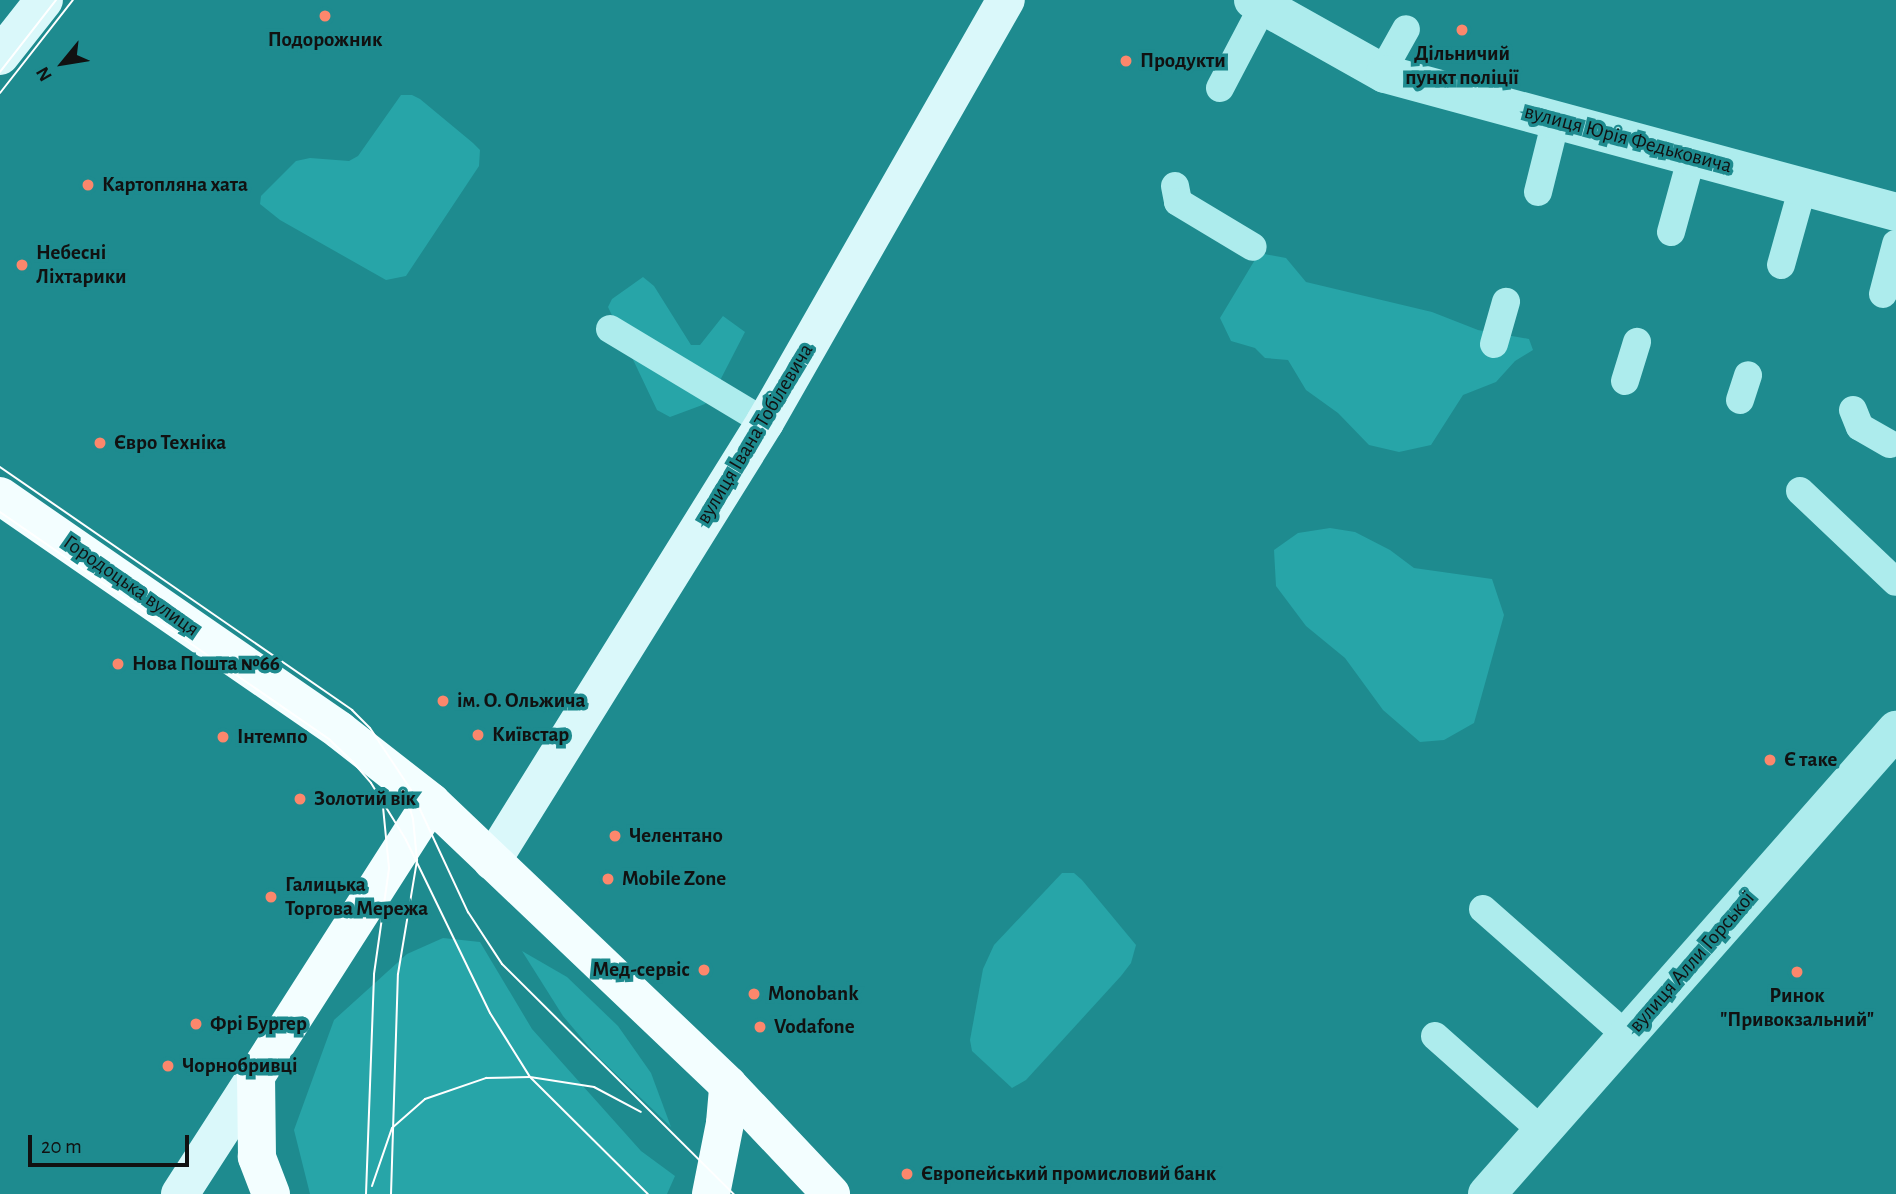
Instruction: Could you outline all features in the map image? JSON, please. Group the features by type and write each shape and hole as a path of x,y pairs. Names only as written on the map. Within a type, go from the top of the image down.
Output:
{"main road":[{"name":"вулиця Івана Тобілевича","path":"492,861 765,422 1006,0"},
{"name":"Городоцька вулиця","path":"0,496 338,730 431,802 728,1085"},
{"path":"180,1194 431,802"},
{"path":"256,1076 257,1157 271,1194"},
{"path":"710,1194 725,1123 728,1085"},
{"path":"728,1085 831,1194"}],"street":[{"name":"вулиця Юрія Федьковича","path":"1258,3 1382,72 1896,212"},
{"name":"вулиця Алли Горської","path":"1487,1194 1896,730"}],"lane":[{"path":"0,56 44,0"},
{"path":"1220,88 1258,3"},
{"path":"1382,72 1406,29"},
{"path":"1538,192 1556,120"},
{"path":"1671,232 1692,156"},
{"path":"1175,186 1178,202 1253,247"},
{"path":"1782,265 1802,187"},
{"path":"1883,294 1896,244"},
{"path":"1494,344 1506,302"},
{"path":"610,329 765,422"},
{"path":"1625,382 1637,342"},
{"path":"1853,410 1860,427 1890,444"},
{"path":"1800,491 1896,582"},
{"path":"1483,909 1626,1036"},
{"path":"1435,1036 1543,1132"}],"shaded area":[{"path":"401,95 412,95 420,99 473,143 480,150 479,166 406,276 386,280 280,220 260,204 261,196 296,161 310,158 349,161 358,156"},
{"path":"1259,253 1286,258 1306,282 1432,312 1478,330 1529,339 1533,350 1515,361 1496,382 1463,395 1431,445 1399,452 1369,445 1338,413 1306,390 1288,360 1265,358 1255,348 1231,341 1220,318"},
{"path":"643,277 654,286 691,345 700,345 723,316 745,332 712,396 705,404 670,417 657,410 608,307 612,299"},
{"path":"1330,528 1355,532 1390,550 1414,568 1492,579 1504,615 1474,723 1444,740 1420,742 1383,710 1345,658 1306,626 1276,586 1274,550 1298,533"},
{"path":"1062,873 1074,873 1082,880 1136,945 1131,963 1121,976 1026,1080 1012,1088 972,1051 970,1040 983,969 994,945"},
{"path":"443,938 480,942 532,1029 641,1151 675,1176 667,1194 310,1194 294,1130 334,1020 407,954"},
{"path":"522,951 567,977 618,1026 651,1073 671,1127 595,1054 563,1016"}],"tram line":[{"path":"0,72 56,0"},
{"path":"0,93 73,0"},
{"path":"0,467 352,710 370,728 411,790 468,912 502,964 734,1194"},
{"path":"0,512 330,740 352,761 371,783 406,840 490,1013 530,1077 648,1194"},
{"path":"391,1194 398,974 417,860 413,819 407,798"},
{"path":"366,1194 374,974 389,868 383,807"},
{"path":"372,1186 392,1128 425,1099 486,1078 530,1077 594,1087 641,1112"}],"place":[{"name":"Подорожник","path":"325,16"},
{"name":"Дільничий пункт поліції","path":"1462,30"},
{"name":"Продукти","path":"1126,61"},
{"name":"Картопляна хата","path":"88,185"},
{"name":"Небесні Ліхтарики","path":"22,265"},
{"name":"Євро Техніка","path":"100,443"},
{"name":"Нова Пошта №66","path":"118,664"},
{"name":"ім. О. Ольжича","path":"443,701"},
{"name":"Київстар","path":"478,735"},
{"name":"Інтемпо","path":"223,737"},
{"name":"Є таке","path":"1770,760"},
{"name":"Золотий вік","path":"300,799"},
{"name":"Челентано","path":"615,836"},
{"name":"Mobile Zone","path":"608,879"},
{"name":"Галицька Торгова Мережа","path":"271,897"},
{"name":"Мед-сервіс","path":"704,970"},
{"name":"Ринок \"Привокзальний\"","path":"1797,972"},
{"name":"Monobank","path":"754,994"},
{"name":"Фрі Бургер","path":"196,1024"},
{"name":"Vodafone","path":"760,1027"},
{"name":"Чорнобривці","path":"168,1066"},
{"name":"Європейський промисловий банк","path":"907,1174"}]}
